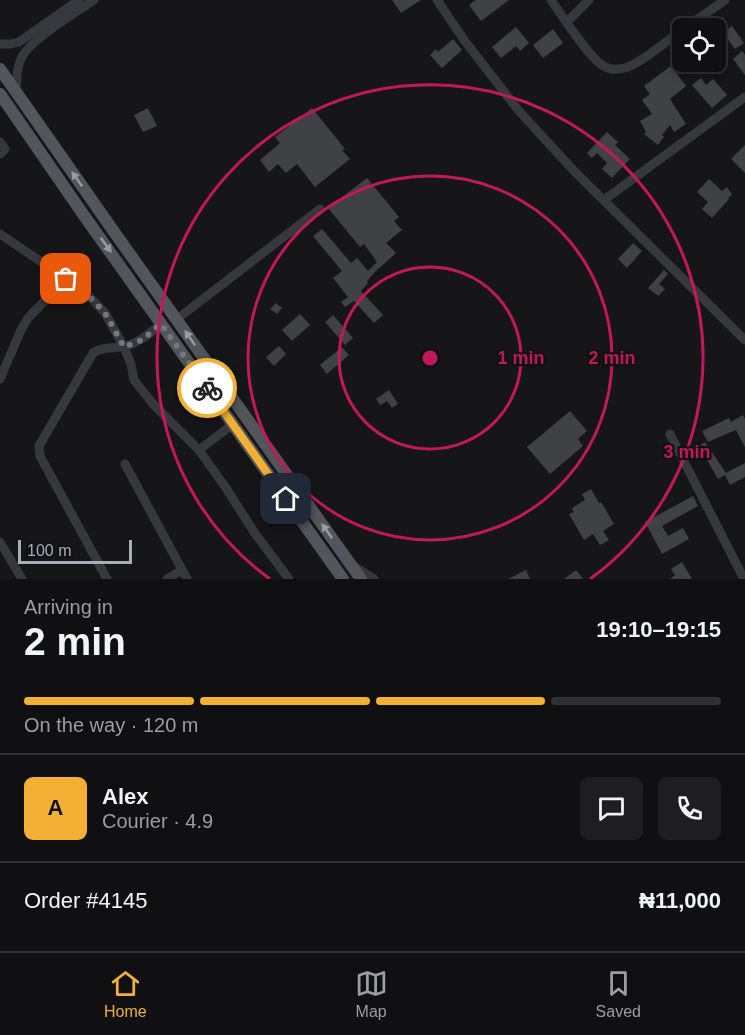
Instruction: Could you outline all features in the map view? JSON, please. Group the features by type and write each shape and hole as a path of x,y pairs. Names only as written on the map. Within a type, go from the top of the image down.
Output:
{"main road":[{"path":"0,69 361,579"},
{"path":"0,94 343,579"}],"street":[{"path":"0,44 19,42 79,0"},
{"path":"16,91 18,67 25,51 94,0"},
{"path":"437,0 464,40 519,111 575,172 745,340"},
{"path":"551,0 592,56 603,66 614,70 626,68 635,63 672,37"},
{"path":"567,22 589,0"},
{"path":"700,18 725,0"},
{"path":"604,200 745,97"},
{"path":"0,142 5,149 0,154"},
{"path":"177,319 320,209"},
{"path":"0,234 83,290 105,313 124,347 134,380 154,405 199,450 254,532 289,579"},
{"path":"0,379 28,318 66,279"},
{"path":"107,579 40,456 39,446 93,353 97,350 124,347 142,340 161,324"},
{"path":"199,450 233,424"},
{"path":"670,434 744,579"},
{"path":"125,464 184,575 167,579"},
{"path":"0,542 22,579"},
{"path":"350,563 374,579"}],"building":[{"path":"392,0 421,0 401,13"},
{"path":"476,0 509,0 481,21 469,5"},
{"path":"732,26 744,43 735,49 726,37 726,31"},
{"path":"516,27 529,43 520,51 516,46 501,58 492,47"},
{"path":"553,29 563,43 543,58 533,45"},
{"path":"453,39 462,50 442,68 430,55 436,49 438,52"},
{"path":"742,51 745,55 745,75 733,59"},
{"path":"671,66 672,72 676,72 686,86 670,99 686,124 674,132 670,125 658,145 644,134 646,132 640,121 652,114 642,100 650,94 644,86"},
{"path":"701,78 706,85 713,79 727,95 712,108 692,85"},
{"path":"148,108 157,126 143,132 134,115"},
{"path":"312,108 345,149 342,150 350,159 315,187 297,164 286,173 278,164 269,172 260,160 280,143 275,137"},
{"path":"607,132 618,142 615,145 630,159 612,178 602,169 607,163 597,153 592,158 587,153"},
{"path":"745,145 745,173 731,159"},
{"path":"367,178 399,217 394,221 402,230 386,243 396,253 375,272 361,291 383,315 374,323 354,301 345,307 341,302 348,297 333,278 342,271 313,236 322,229 351,263 357,258 368,271 377,262 364,244 360,247 328,208"},
{"path":"709,179 722,191 727,187 732,195 712,218 702,209 708,202 697,192"},
{"path":"633,243 642,251 627,268 618,259"},
{"path":"664,270 668,274 659,284 665,289 658,296 648,288"},
{"path":"276,303 282,308 277,314 270,309"},
{"path":"300,314 310,325 292,341 282,330"},
{"path":"333,315 353,338 345,345 325,322"},
{"path":"279,346 286,354 274,366 266,357"},
{"path":"342,347 349,355 327,374 320,365"},
{"path":"389,390 398,404 392,408 387,401 380,405 376,399"},
{"path":"570,411 587,431 578,439 583,446 550,474 527,447"},
{"path":"743,415 745,447 736,430 708,442 702,431 729,418 731,422"},
{"path":"705,442 726,473 745,463 745,477 730,485 725,475 718,479 699,446"},
{"path":"591,489 614,524 603,531 609,540 600,545 593,534 584,540 569,514 574,512 572,508 585,500 582,494"},
{"path":"693,496 698,506 662,526 668,536 683,528 689,539 662,554 645,522"},
{"path":"682,562 692,579 670,579 675,575 671,569"},
{"path":"526,570 530,579 508,579"},
{"path":"576,570 583,579 564,579"}],"way so far":[{"path":"66,279 83,290 105,313 124,347 142,340 161,324 207,388"}],"route":[{"path":"207,388 286,499"}]}
